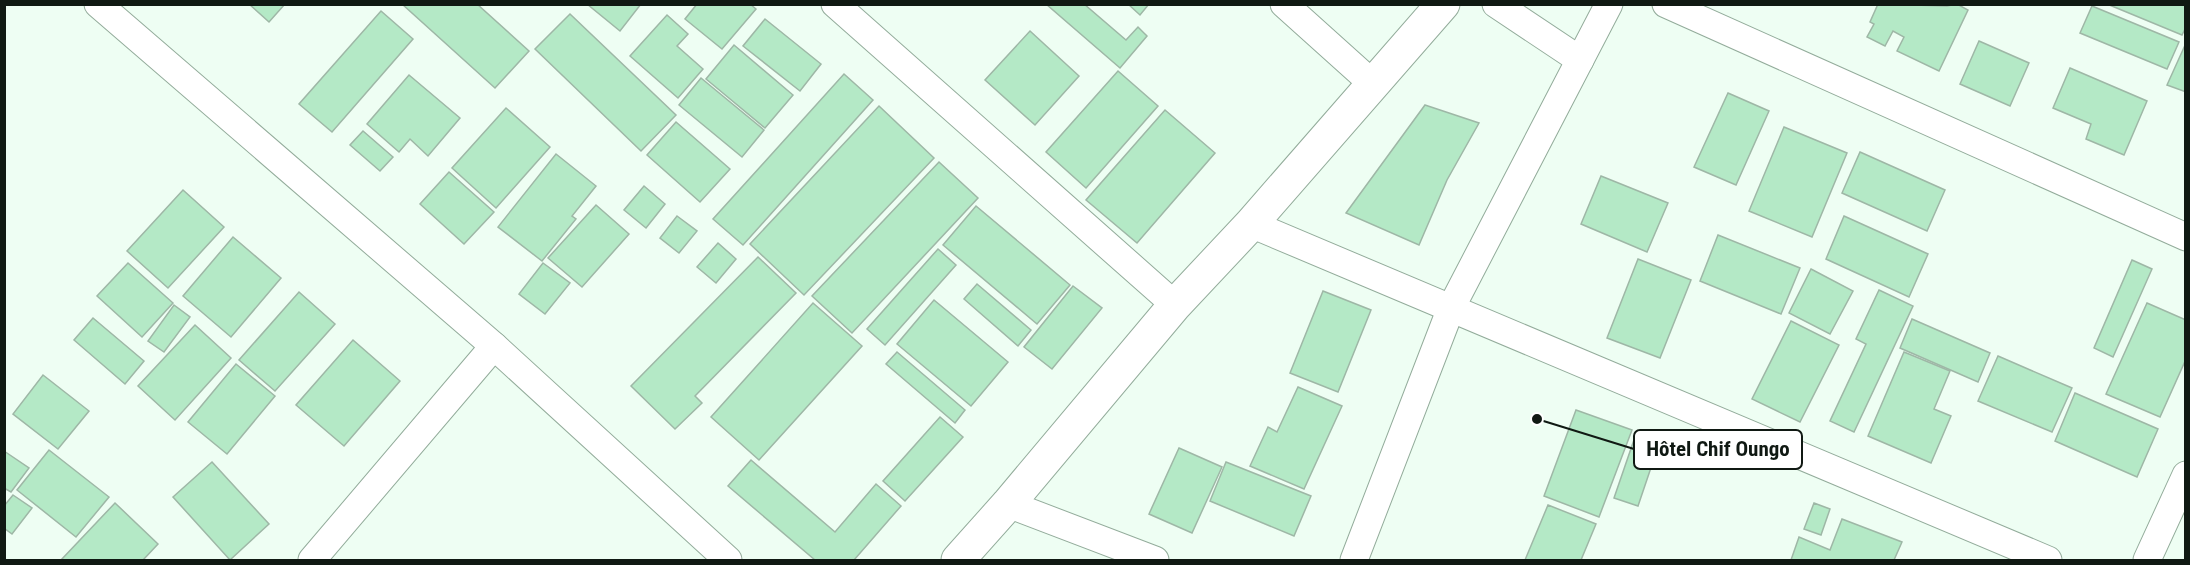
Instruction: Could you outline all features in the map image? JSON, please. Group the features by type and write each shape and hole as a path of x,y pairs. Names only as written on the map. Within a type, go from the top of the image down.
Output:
{"street":[{"path":"98,4 494,346 728,561"},
{"path":"835,4 1175,305"},
{"path":"1284,4 1373,84"},
{"path":"958,561 1175,305 1251,224 1443,4"},
{"path":"1496,4 1580,60"},
{"path":"1354,561 1451,308 1609,4"},
{"path":"1666,4 2186,237"},
{"path":"1251,224 2048,561"},
{"path":"312,561 494,346"},
{"path":"2147,561 2186,475"},
{"path":"1008,504 1155,561"}],"building":[{"path":"249,4 285,4 269,22"},
{"path":"402,4 477,4 529,51 495,88"},
{"path":"587,4 641,4 620,31"},
{"path":"697,4 750,4 756,9 722,49 685,19"},
{"path":"1046,4 1084,4 1126,40 1138,27 1147,36 1120,68"},
{"path":"1128,4 1149,4 1140,15"},
{"path":"1878,4 1947,6 1957,4 1968,10 1939,71 1897,51 1904,37 1893,31 1885,46 1867,37 1874,24 1870,22"},
{"path":"2107,4 2186,4 2186,27 2182,35"},
{"path":"2092,6 2179,42 2167,69 2080,33"},
{"path":"381,11 413,39 332,132 299,104"},
{"path":"570,14 676,115 641,151 535,49"},
{"path":"667,15 688,34 677,46 703,69 678,98 630,56"},
{"path":"765,19 821,64 800,91 743,46"},
{"path":"1030,31 1079,76 1035,125 985,80"},
{"path":"1979,41 2029,63 2010,106 1960,84"},
{"path":"2186,43 2186,92 2167,85"},
{"path":"734,45 793,95 765,128 706,79"},
{"path":"2070,68 2147,101 2124,155 2086,139 2091,124 2053,108"},
{"path":"1118,71 1158,106 1086,188 1046,152"},
{"path":"844,74 873,100 743,245 713,219"},
{"path":"409,75 460,118 428,156 410,139 399,152 367,124"},
{"path":"701,78 764,130 742,157 679,105"},
{"path":"1728,93 1769,111 1736,185 1694,167"},
{"path":"1425,105 1479,123 1447,180 1419,245 1346,213"},
{"path":"879,106 934,158 804,295 750,244"},
{"path":"506,108 550,147 496,208 452,168"},
{"path":"1165,110 1215,153 1137,243 1086,200"},
{"path":"676,122 730,169 700,202 647,155"},
{"path":"1784,127 1847,153 1812,237 1749,211"},
{"path":"363,131 393,157 380,171 350,145"},
{"path":"1860,152 1945,190 1927,231 1842,193"},
{"path":"556,154 596,186 572,216 576,219 542,261 498,227"},
{"path":"939,162 978,198 852,333 812,296"},
{"path":"449,172 494,212 464,244 420,204"},
{"path":"1601,176 1668,203 1647,252 1581,224"},
{"path":"644,186 665,204 646,228 624,210"},
{"path":"183,190 224,227 168,288 127,251"},
{"path":"596,205 629,234 582,287 548,258"},
{"path":"976,206 1070,285 1037,324 943,245"},
{"path":"677,216 697,231 679,253 660,238"},
{"path":"1844,216 1928,254 1909,297 1826,259"},
{"path":"1718,235 1800,268 1781,314 1700,281"},
{"path":"233,237 281,278 231,337 183,296"},
{"path":"718,243 736,259 716,283 697,267"},
{"path":"938,249 956,265 885,345 867,329"},
{"path":"758,257 796,293 695,396 702,403 675,429 631,386"},
{"path":"1638,259 1691,280 1660,358 1607,338"},
{"path":"2132,260 2152,269 2113,357 2094,348"},
{"path":"128,263 173,303 142,337 97,296"},
{"path":"543,263 570,283 545,314 519,294"},
{"path":"1811,269 1853,291 1830,334 1789,313"},
{"path":"977,284 1031,330 1018,346 964,299"},
{"path":"1073,286 1102,308 1052,369 1024,347"},
{"path":"1879,290 1913,306 1854,432 1830,421 1866,344 1856,339"},
{"path":"1323,291 1371,310 1338,392 1290,373"},
{"path":"299,292 335,324 275,391 239,360"},
{"path":"934,300 1008,362 971,406 897,344"},
{"path":"813,303 862,346 759,460 711,417"},
{"path":"2147,303 2186,320 2186,359 2160,417 2106,394"},
{"path":"174,305 190,317 164,352 148,341"},
{"path":"93,318 144,361 125,384 74,340"},
{"path":"1912,319 1990,353 1978,382 1900,348"},
{"path":"1791,321 1839,345 1800,422 1752,399"},
{"path":"195,325 231,358 175,420 138,386"},
{"path":"353,340 400,381 344,446 296,405"},
{"path":"897,352 965,410 955,423 886,364"},
{"path":"1904,352 1950,371 1934,409 1951,416 1931,463 1868,436"},
{"path":"1998,356 2072,388 2052,432 1978,401"},
{"path":"236,364 275,396 227,454 188,422"},
{"path":"43,375 89,411 58,449 13,414"},
{"path":"1298,387 1342,406 1304,489 1250,466 1268,427 1277,432"},
{"path":"2075,393 2158,429 2137,477 2055,441"},
{"path":"1576,410 1632,430 1599,517 1544,496"},
{"path":"940,417 963,437 905,501 883,481"},
{"path":"1636,434 1660,441 1638,506 1614,498"},
{"path":"1179,448 1222,467 1192,533 1149,514"},
{"path":"49,450 109,497 76,537 17,490"},
{"path":"4,451 29,468 11,492 4,488"},
{"path":"751,460 835,532 876,484 901,506 854,560 815,560 728,486"},
{"path":"212,462 269,524 230,560 173,497"},
{"path":"1226,462 1311,496 1294,536 1210,501"},
{"path":"13,495 32,508 12,534 4,528 4,506"},
{"path":"115,503 158,544 143,560 61,560"},
{"path":"1814,503 1830,509 1821,535 1804,529"},
{"path":"1548,505 1596,524 1581,560 1525,560"},
{"path":"1842,519 1902,542 1894,560 1791,560 1799,537 1830,550"}],"place":[{"name":"Hôtel Chif Oungo","path":"1537,419"}]}
